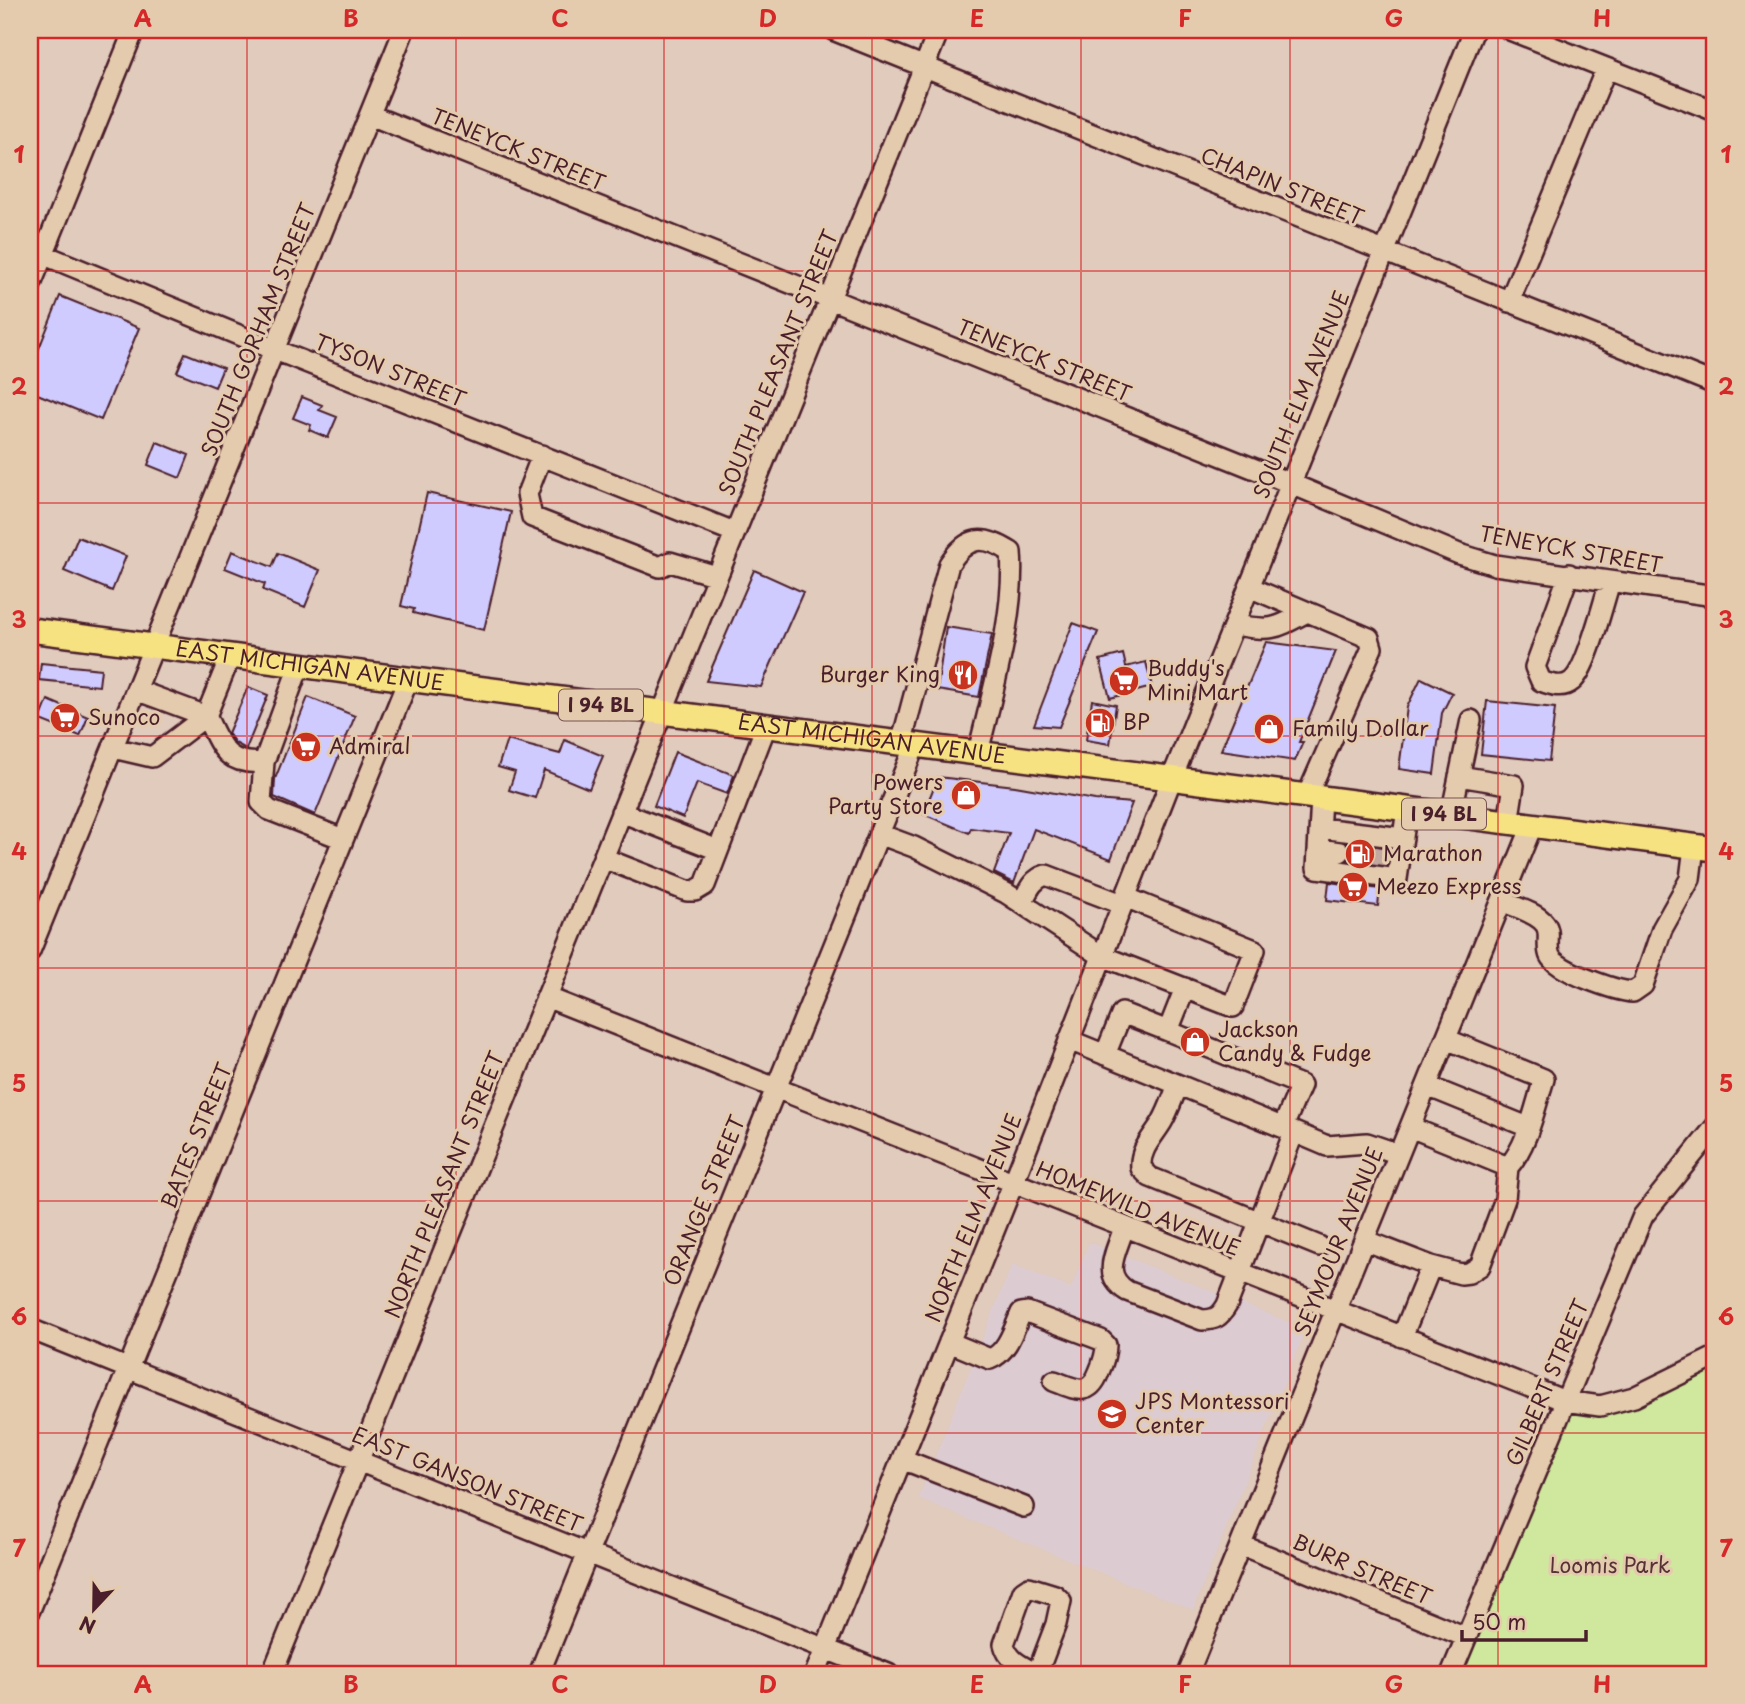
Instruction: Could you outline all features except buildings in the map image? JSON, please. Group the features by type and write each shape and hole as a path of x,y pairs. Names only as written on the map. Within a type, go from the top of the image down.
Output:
{"main road":[{"name":"EAST MICHIGAN AVENUE","path":"30,630 1705,848"}],"street":[{"path":"30,287 36,252 134,30"},
{"name":"SOUTH GORHAM STREET","path":"30,951 404,30"},
{"name":"CHAPIN STREET","path":"833,30 1715,384"},
{"name":"SOUTH PLEASANT STREET","path":"662,713 939,30"},
{"name":"SOUTH ELM AVENUE","path":"1172,778 1474,30"},
{"path":"1510,30 1715,111"},
{"path":"1509,302 1606,69"},
{"name":"TENEYCK STREET","path":"370,115 1291,483 1459,554 1494,565 1715,596"},
{"name":"TYSON STREET","path":"36,252 734,532"},
{"path":"542,455 527,494 532,517 660,567 670,562 717,576"},
{"name":"ORANGE STREET","path":"539,1674 879,834 908,745 948,564 959,549 974,541 997,543 1011,552 1013,578 978,753"},
{"path":"1569,574 1535,667 1541,681 1558,687 1571,682 1581,670 1610,582"},
{"path":"1249,587 1369,638 1372,648 1314,797 1320,828 1317,868 1397,879 1394,858 1404,838 1407,809"},
{"path":"1234,625 1263,630 1278,628 1307,611"},
{"path":"113,748 152,757 206,716 230,657"},
{"path":"299,666 264,762 261,802 270,810 343,839"},
{"name":"BATES STREET","path":"30,1610 408,680"},
{"path":"136,690 206,716 226,754 248,764 264,762"},
{"name":"NORTH PLEASANT STREET","path":"272,1674 662,713"},
{"path":"1451,815 1471,720"},
{"path":"603,858 687,891 695,891 705,885 766,726"},
{"path":"1460,776 1514,785 1508,823"},
{"name":"NORTH ELM AVENUE","path":"815,1674 1013,1184 1172,778"},
{"path":"621,812 718,850"},
{"name":"SEYMOUR AVENUE","path":"1188,1674 1532,826"},
{"path":"1320,828 1404,838"},
{"path":"879,834 914,847 1022,903 1102,956 1233,1007 1255,950 1124,900 1046,875 1037,877 1022,903"},
{"path":"1502,901 1545,924 1549,935 1550,956 1557,964 1612,988 1633,992 1643,985 1662,929 1705,848"},
{"path":"1318,849 1340,852"},
{"path":"1168,1031 1185,988"},
{"name":"HOMEWILD AVENUE","path":"546,997 1564,1401 1600,1406 1634,1397 1715,1357"},
{"path":"1105,1055 1122,1013 1301,1085 1259,1221 1221,1315 1214,1320 1202,1320 1127,1292 1113,1279 1112,1271 1124,1227"},
{"path":"1364,1240 1461,1275 1480,1266 1505,1199 1507,1167 1514,1159 1528,1127 1544,1079 1446,1039"},
{"path":"1069,1040 1327,1146 1367,1143 1399,1154"},
{"path":"1178,1085 1163,1121 1144,1148 1140,1159 1141,1168 1150,1177 1320,1246"},
{"path":"1427,1086 1528,1127"},
{"path":"1410,1127 1507,1167"},
{"name":"GILBERT STREET","path":"1451,1674 1643,1216 1715,1127"},
{"path":"1402,1337 1431,1266"},
{"path":"949,1342 990,1359 996,1357 1006,1345 1021,1313 1027,1312 1101,1340 1106,1345 1106,1354 1095,1381 1086,1389 1075,1389 1054,1381"},
{"name":"EAST GANSON STREET","path":"30,1329 888,1674"},
{"path":"902,1459 1024,1507"},
{"name":"BURR STREET","path":"1241,1545 1465,1637"}],"shaded area":[{"name":"JPS Montessori Center","path":"1089,1242 1306,1329 1193,1610 918,1499 1012,1264 1071,1288"}],"green space":[{"name":"Loomis Park","path":"1715,1368 1715,1674 1452,1674 1565,1401 1634,1397"}],"tunnel":[{"path":"1340,852 1389,858"}],"place":[{"name":"Burger King","path":"963,675"},
{"name":"Buddy's Mini Mart","path":"1124,681"},
{"name":"Sunoco","path":"65,718"},
{"name":"BP","path":"1100,723"},
{"name":"Family Dollar","path":"1269,729"},
{"name":"Admiral","path":"306,747"},
{"name":"Powers Party Store","path":"966,795"},
{"name":"Marathon","path":"1360,854"},
{"name":"Meezo Express","path":"1353,887"},
{"name":"Jackson Candy & Fudge","path":"1195,1042"},
{"name":"JPS Montessori Center","path":"1112,1414"}]}
